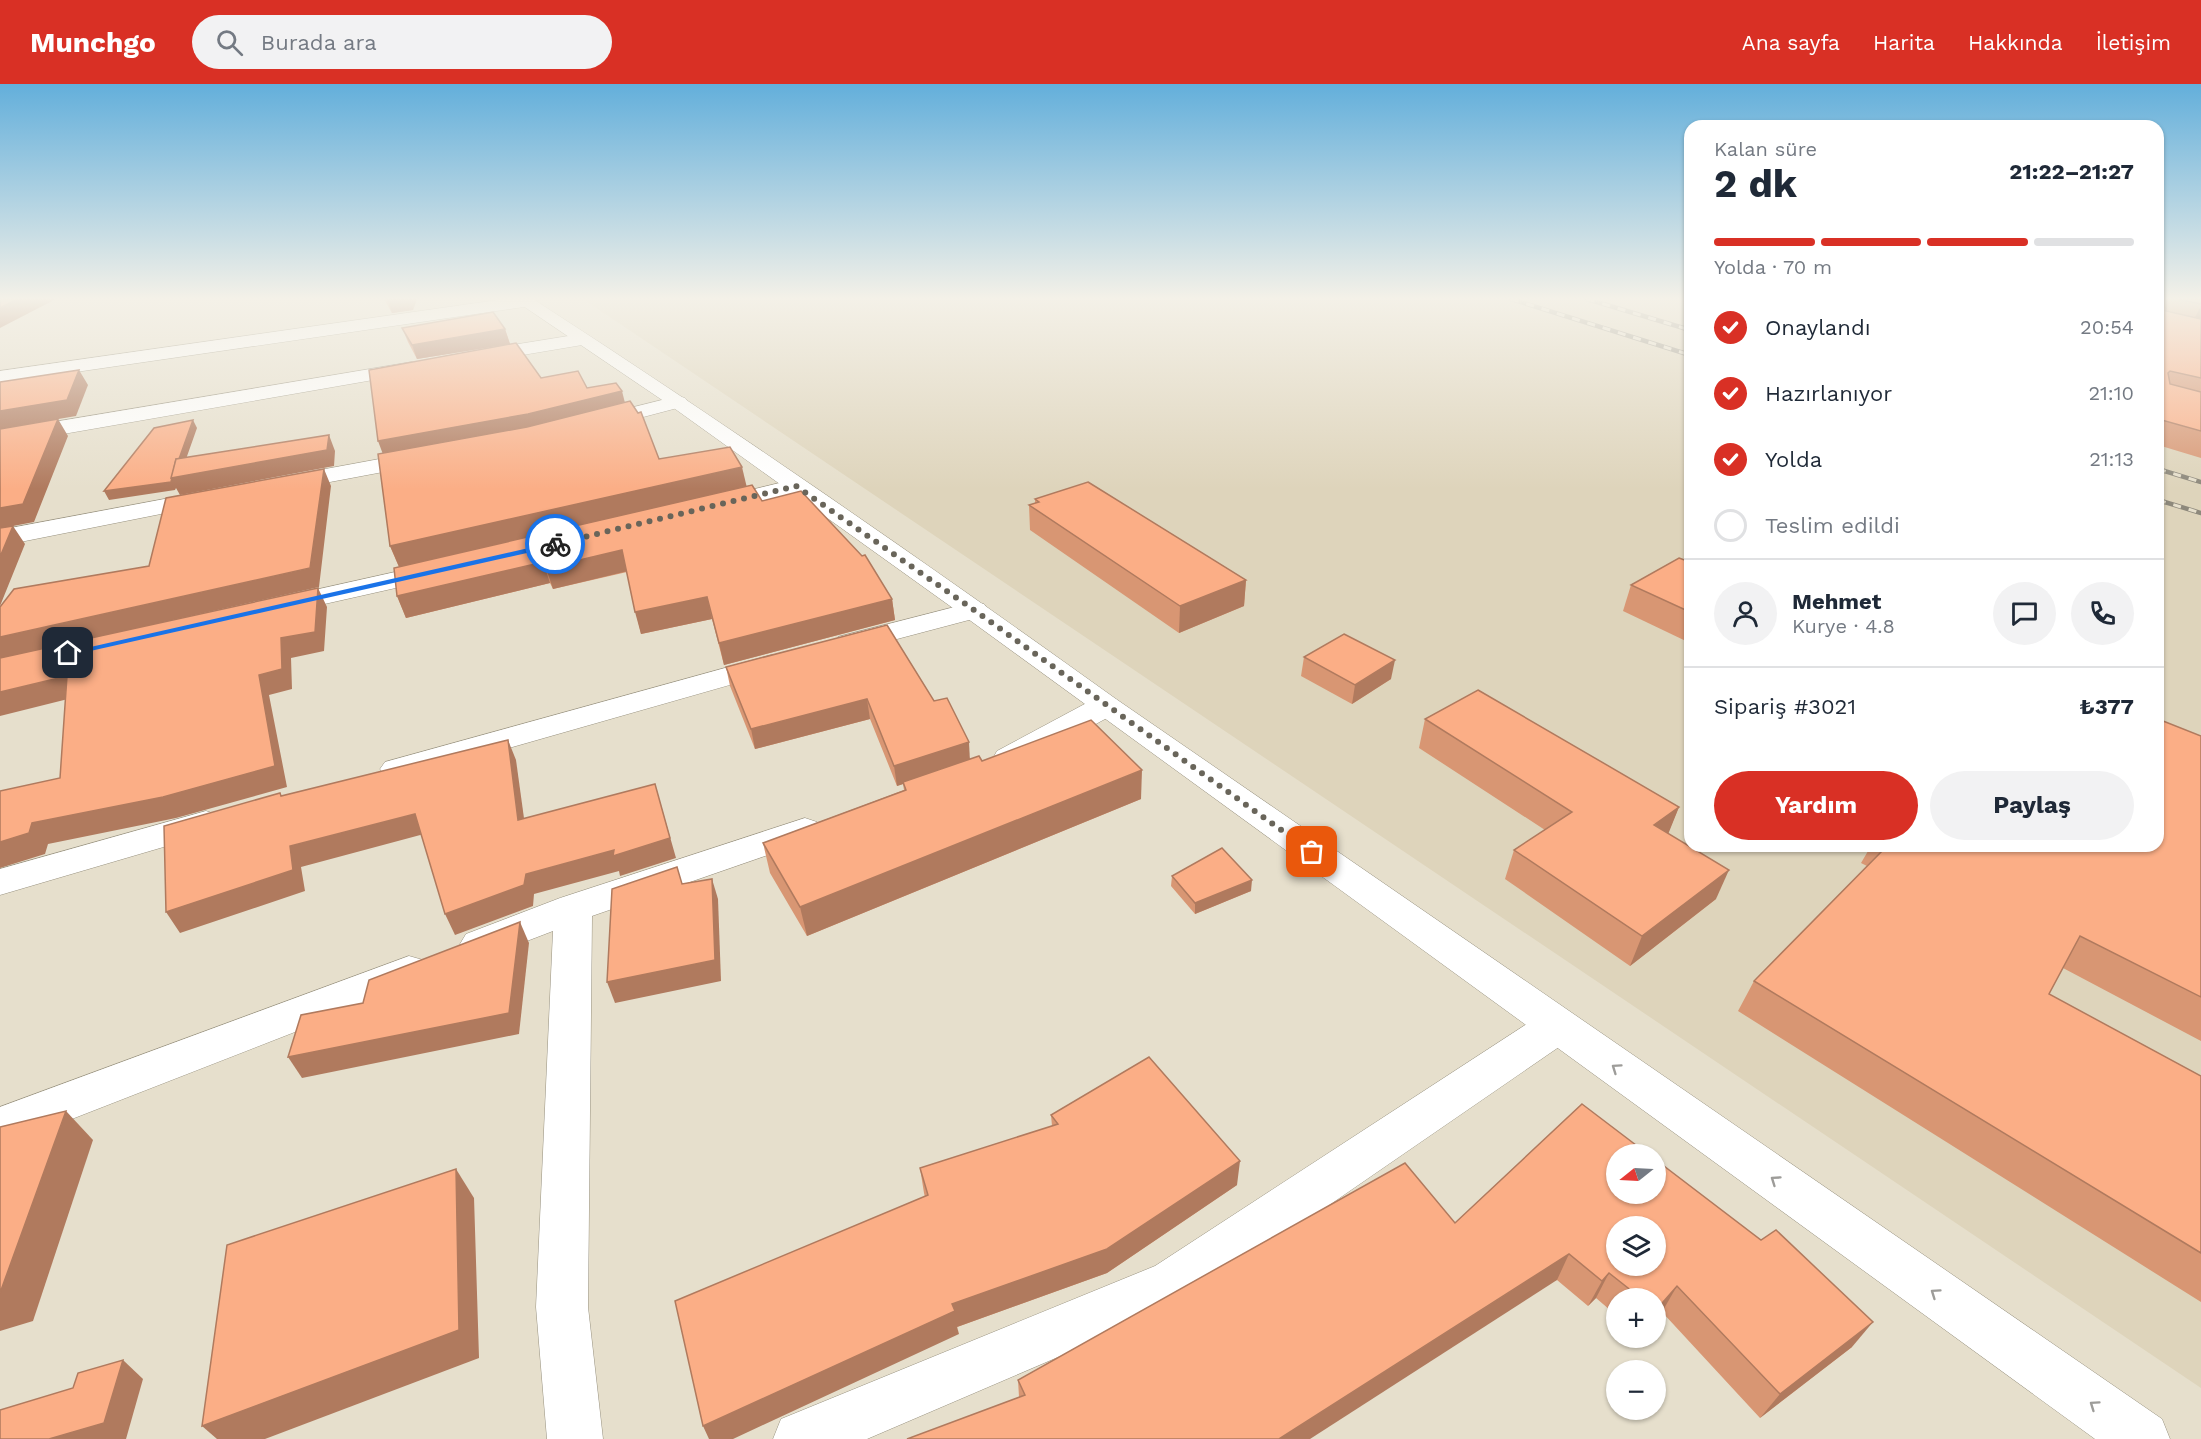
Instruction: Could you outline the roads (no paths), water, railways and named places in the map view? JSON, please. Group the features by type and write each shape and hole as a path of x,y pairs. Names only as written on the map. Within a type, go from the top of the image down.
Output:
{"street":[{"path":"0,378 106,362"},
{"path":"616,362 678,402 974,610 1105,706 2142,1439"},
{"path":"0,438 429,365"},
{"path":"578,428 678,402"},
{"path":"256,489 442,455"},
{"path":"694,511 796,486"},
{"path":"0,538 233,494"},
{"path":"250,612 467,564"},
{"path":"366,778 974,610"},
{"path":"978,772 989,769 1105,706"},
{"path":"0,882 229,817"},
{"path":"0,1127 573,908 843,818"},
{"path":"573,908 562,1307 575,1439"},
{"path":"801,1439 1173,1282 1557,1026"}],"railway":[{"path":"2164,471 2201,482"},
{"path":"2164,502 2201,513"}]}
